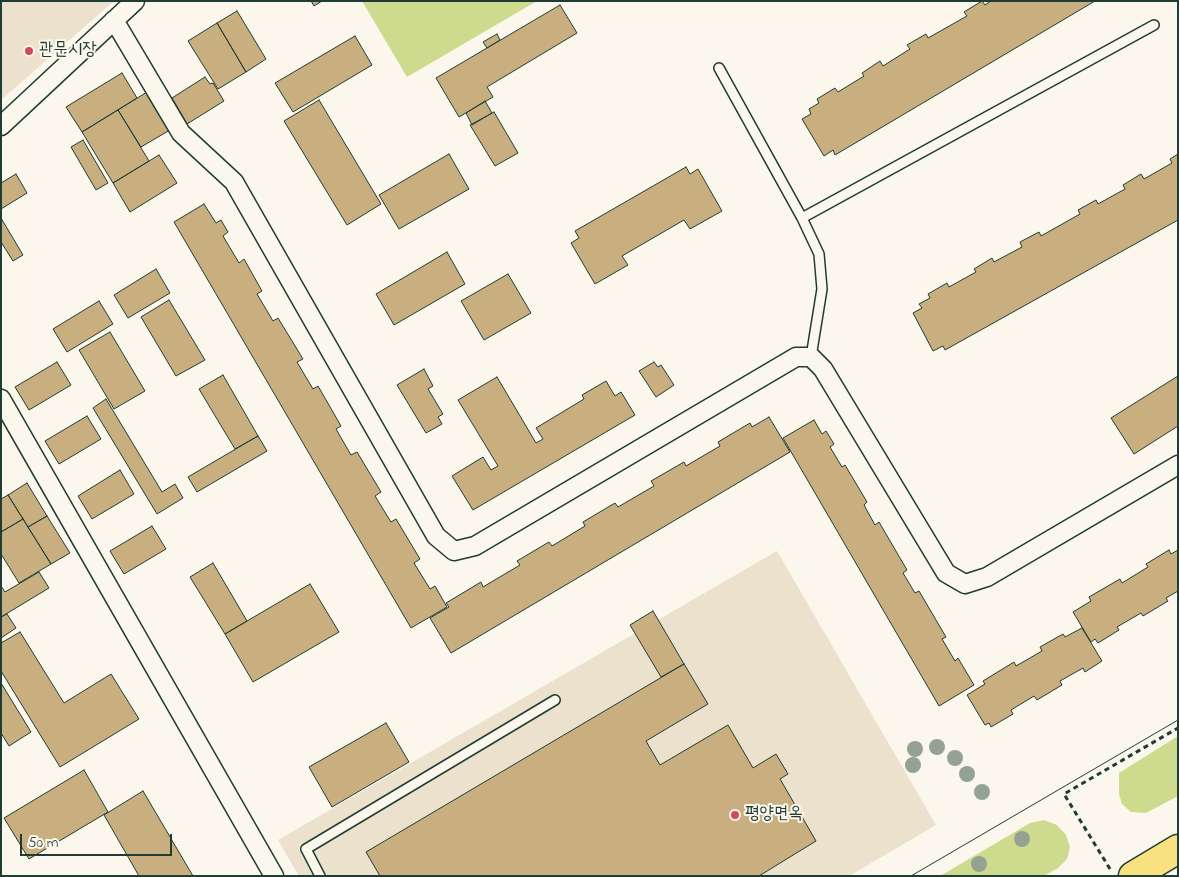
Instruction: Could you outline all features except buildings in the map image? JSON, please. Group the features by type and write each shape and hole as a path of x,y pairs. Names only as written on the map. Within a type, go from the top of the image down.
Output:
{"main road":[{"path":"1133,876 1178,849"}],"street":[{"path":"1,126 135,1"},
{"path":"114,20 181,133 234,182 436,536 454,551 475,546 796,358 811,357 824,369 946,573 965,584 987,577 1178,465"},
{"path":"3,407 274,876"}],"lane":[{"path":"802,218 1154,25"},
{"path":"719,68 802,218 819,254 822,289 811,357"},
{"path":"320,876 306,849 555,700"}],"path":[{"path":"1114,876 1064,794 1178,728"}],"shaded area":[{"name":"관문시장","path":"1,1 114,1 1,100"},
{"path":"777,551 936,825 849,876 299,876 278,840"}],"green space":[{"path":"362,1 537,1 407,77"},
{"path":"1178,736 1178,796 1146,813 1131,812 1122,804 1119,794 1119,773"},
{"path":"1044,820 1057,825 1066,835 1070,847 1067,859 1058,868 1044,876 940,876 1030,823"}],"tram line":[{"path":"911,876 1178,720"}],"place":[{"name":"관문시장","path":"29,51"},
{"name":"평양면옥","path":"735,815"}]}
